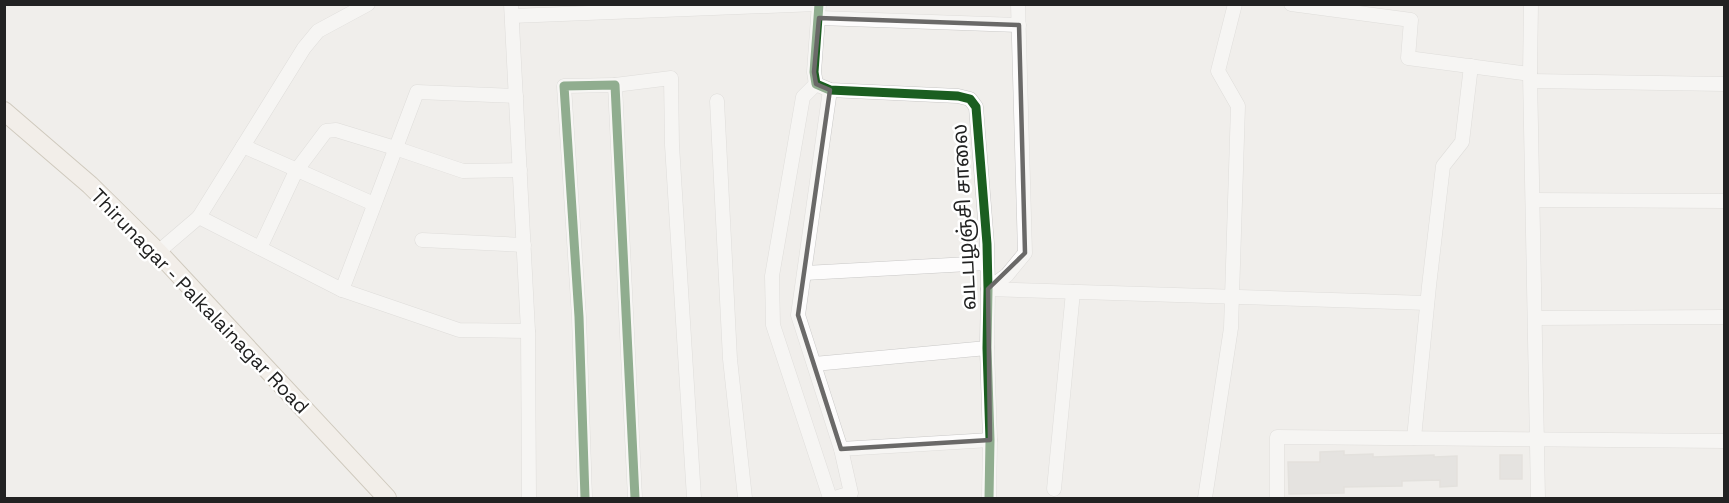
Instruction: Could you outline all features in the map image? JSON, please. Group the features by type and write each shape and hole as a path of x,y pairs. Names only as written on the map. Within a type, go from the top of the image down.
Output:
{"main road":[{"name":"Thirunagar - Palkalainagar Road","path":"4,111 90,185 158,252 387,498"}],"street":[{"path":"158,252 199,217 311,39 318,31 368,4"},
{"path":"988,289 1008,275 1024,253 1018,4"},
{"path":"1205,498 1231,328 1238,106 1218,71 1235,4"},
{"path":"1291,4 1411,20 1408,58 1471,66 1530,78 1725,84"},
{"path":"1531,4 1530,78 1538,498"},
{"path":"529,498 528,332 511,10 818,9 1019,25"},
{"path":"818,9 814,72 816,84 803,97 772,276 772,325 830,498"},
{"path":"1414,438 1443,166 1462,142 1471,66"},
{"path":"585,498 579,317 564,86 615,84 670,78 672,145 694,498"},
{"path":"615,84 635,498"},
{"name":"வடபழஞ்சி சாலை","path":"816,84 830,90 958,96 970,99 976,107 988,289 989,498"},
{"path":"830,90 798,315 841,449 851,493 835,498"},
{"path":"342,290 417,92 516,96"},
{"path":"717,101 730,359 744,498"},
{"path":"260,248 296,171 326,131 336,130 464,171 520,170"},
{"path":"243,146 374,204"},
{"path":"1533,200 1725,201"},
{"path":"199,217 342,290 459,330 528,332"},
{"path":"422,240 524,245"},
{"path":"805,273 987,263"},
{"path":"988,289 1427,303"},
{"path":"1054,489 1073,292"},
{"path":"1535,318 1725,317"},
{"path":"814,364 987,348"},
{"path":"1277,498 1276,437 1725,441"},
{"path":"841,449 990,440"}],"highlighted area":[{"path":"819,18 1019,25 1025,253 988,289 990,440 841,449 798,315 830,90 816,84 814,72"}],"building":[{"path":"1344,451 1344,455 1373,454 1373,457 1457,456 1457,486 1440,487 1440,480 1402,481 1402,486 1344,487 1344,493 1289,494 1288,462 1320,462 1320,452"},
{"path":"1500,455 1522,455 1522,479 1500,479"}],"cycle path":[{"path":"819,4 814,72 816,84 830,90 958,96 970,99 976,107 987,244 989,498"},
{"path":"585,498 579,317 564,86 615,85 635,498"}]}
